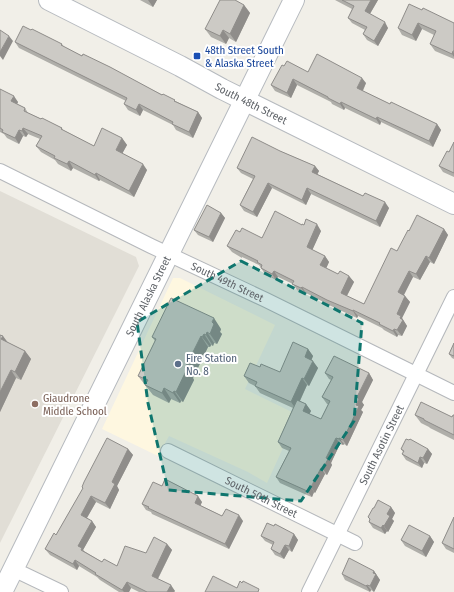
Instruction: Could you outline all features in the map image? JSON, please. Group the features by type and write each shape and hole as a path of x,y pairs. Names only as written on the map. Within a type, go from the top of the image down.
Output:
{"street":[{"name":"South 48th Street","path":"49,0 180,66 245,101 454,204"},
{"name":"South Alaska Street","path":"2,592 294,0"},
{"name":"South 49th Street","path":"0,171 454,393"},
{"name":"South Asotin Street","path":"309,592 454,297"},
{"name":"South 50th Street","path":"168,451 338,533 355,543"},
{"path":"13,568 61,592"}],"highlighted area":[{"path":"241,261 362,323 354,421 301,501 168,490 148,403 137,322"}],"shaded area":[{"name":"Giaudrone Middle School","path":"0,191 136,257 139,266 0,543"},
{"path":"173,278 180,278 275,325 245,389 298,415 267,483 248,472 169,436 158,456 102,429"}],"building":[{"path":"220,0 235,0 244,5 230,34 223,30 220,36 205,29"},
{"path":"342,0 371,0 365,11 385,22 374,41 363,34 367,27 348,18 354,6"},
{"path":"409,4 422,10 423,8 454,23 454,51 452,54 430,44 436,31 418,23 412,35 398,28"},
{"path":"23,26 62,44 61,45 82,56 83,54 110,67 162,95 163,94 198,112 189,132 172,124 173,122 139,104 136,110 124,104 127,98 15,42"},
{"path":"0,30 9,36 0,52"},
{"path":"317,54 362,78 357,88 437,124 429,141 377,117 376,119 341,102 340,104 293,79 287,93 271,85 282,65 284,66 287,61 308,72"},
{"path":"0,89 14,96 11,101 25,108 24,111 62,128 61,129 94,146 102,128 122,138 116,150 143,164 129,191 96,173 95,175 69,161 67,164 54,158 55,156 36,146 42,136 23,128 22,131 19,130 15,138 2,132 3,130 0,128"},
{"path":"252,137 315,166 312,172 363,196 365,193 385,202 376,221 307,188 302,200 268,183 253,212 240,205 255,176 237,168"},
{"path":"454,142 454,173 439,166"},
{"path":"207,205 221,213 209,237 194,230"},
{"path":"275,211 302,225 304,225 306,219 317,224 307,247 325,256 320,265 338,274 340,271 349,276 341,293 364,304 391,248 397,251 417,215 444,229 429,258 426,256 416,274 409,271 398,292 405,296 397,314 401,316 400,318 403,320 397,330 394,329 393,331 353,310 292,284 294,281 274,271 272,274 261,268 262,265 257,262 258,261 227,246 236,230 240,232 242,228 262,238"},
{"name":"Fire Station No. 8","path":"171,298 214,318 212,322 214,324 210,334 207,332 206,335 204,334 202,337 201,336 185,368 187,369 176,392 174,391 173,393 164,388 162,393 145,385 148,380 138,376 156,339 152,337"},
{"path":"0,335 3,336 1,339 25,351 15,372 11,370 0,392"},
{"path":"293,342 308,349 305,357 313,361 304,379 302,378 291,402 255,386 257,382 244,376 250,363 260,367 261,364 280,372"},
{"path":"454,343 454,356 449,354"},
{"path":"334,356 369,373 357,397 359,399 356,405 359,406 343,440 336,438 326,458 328,459 323,469 321,468 311,487 310,486 307,491 276,477 291,448 278,442 297,400 306,404 303,411 321,419 330,401 322,397 333,377 325,373"},
{"path":"421,402 452,417 454,415 454,435 415,415"},
{"path":"107,438 128,449 112,482 115,484 105,503 91,496 81,515 92,521 78,546 82,548 81,550 102,562 104,559 117,566 125,546 146,553 154,537 167,544 152,576 171,585 167,592 147,592 127,582 122,590 75,560 73,564 45,549 54,533 56,535 83,488 84,482"},
{"path":"406,439 410,439 428,449 423,458 420,457 418,463 402,454 404,451 401,449"},
{"path":"165,479 198,496 195,503 222,516 226,509 239,515 225,544 142,504 153,482 162,486"},
{"path":"378,500 391,507 387,514 390,516 381,528 369,522 370,519 368,517"},
{"path":"454,517 454,549 442,543"},
{"path":"267,523 274,526 275,524 294,534 289,546 285,545 280,554 271,549 274,542 261,536"},
{"path":"409,525 430,536 422,551 401,540"},
{"path":"349,558 374,571 373,573 376,574 370,586 366,586 342,574"},
{"path":"213,576 237,588 240,581 242,583 243,581 259,589 258,592 205,592"}],"place":[{"name":"48th Street South & Alaska Street","path":"197,56"},
{"name":"Fire Station No. 8","path":"178,364"},
{"name":"Giaudrone Middle School","path":"35,404"}]}
